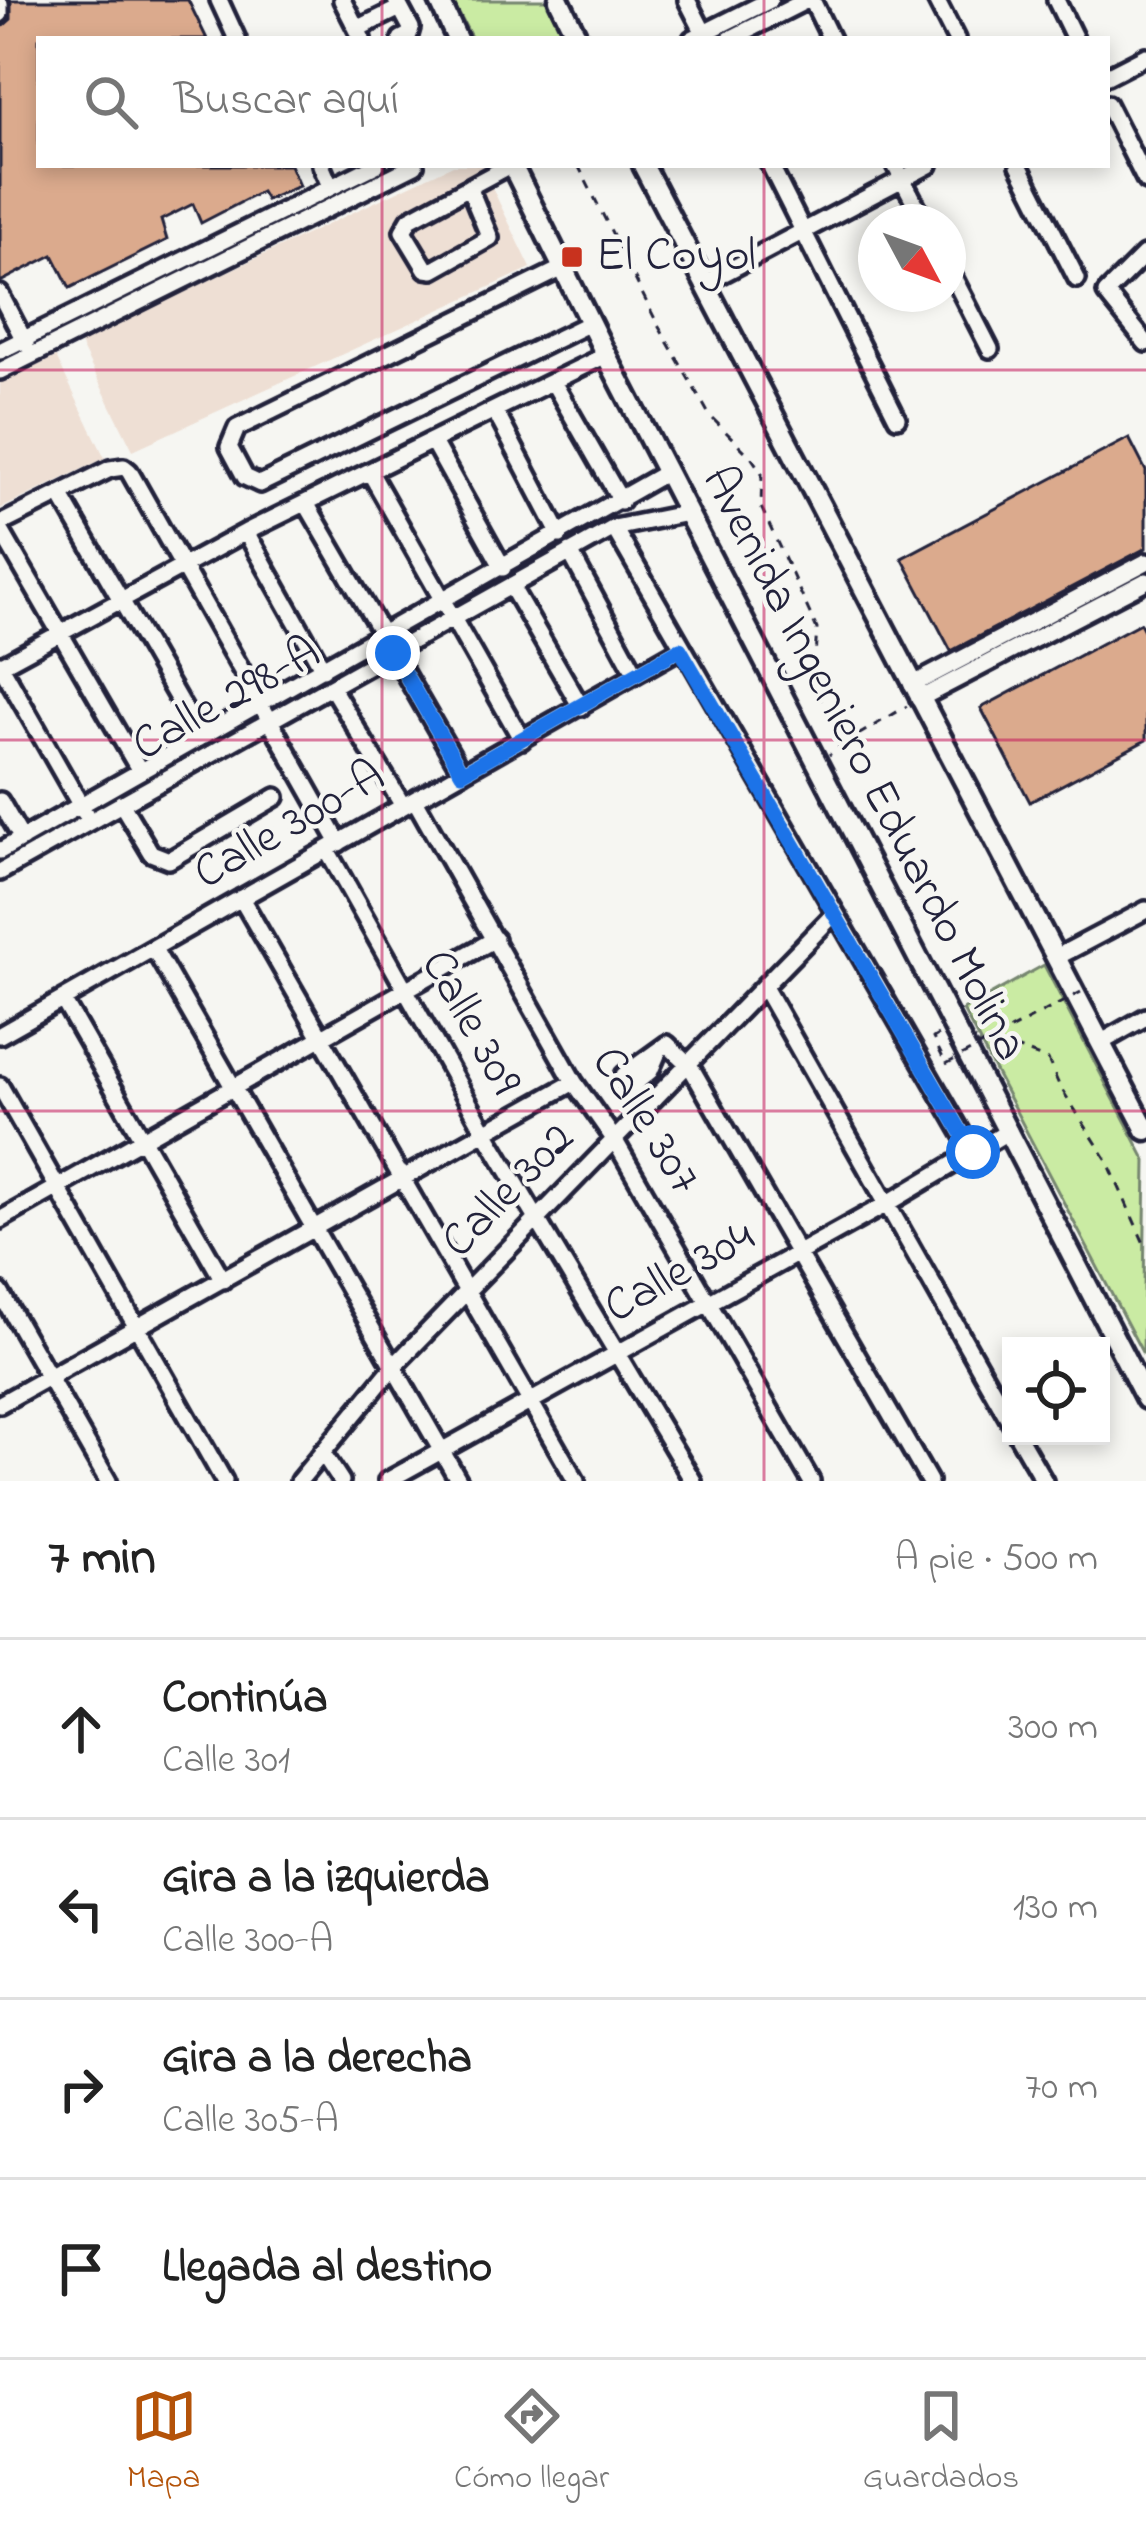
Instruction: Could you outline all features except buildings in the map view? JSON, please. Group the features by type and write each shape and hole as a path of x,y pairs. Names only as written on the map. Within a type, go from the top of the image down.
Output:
{"main road":[{"path":"439,0 456,36"},
{"path":"559,0 577,36"},
{"name":"Avenida Ingeniero Eduardo Molina","path":"513,168 1146,1399"},
{"name":"Avenida Ingeniero Eduardo Molina","path":"645,168 1146,1130"}],"street":[{"path":"219,0 236,36"},
{"path":"687,0 701,36"},
{"path":"703,36 770,0"},
{"path":"736,36 809,0 829,36"},
{"path":"936,0 954,36"},
{"path":"1056,0 1074,36"},
{"path":"346,1 360,34 398,4 411,28 403,36"},
{"path":"0,4 0,14"},
{"path":"1110,74 1146,56"},
{"path":"1110,110 1146,181"},
{"path":"322,168 330,186"},
{"path":"0,370 369,168"},
{"path":"0,350 408,168"},
{"path":"469,187 490,238 433,270 426,269 403,232 405,224 469,187 505,168"},
{"path":"772,168 897,418"},
{"path":"1021,168 1078,279"},
{"path":"705,283 899,172 916,204"},
{"path":"1144,255 1106,293 1146,343"},
{"path":"563,268 237,428 229,447 245,477 260,484 590,323"},
{"path":"0,294 32,356"},
{"path":"966,302 990,349"},
{"path":"85,813 0,665 246,532 606,355"},
{"path":"553,382 621,501"},
{"path":"495,411 560,535"},
{"path":"433,442 503,568"},
{"name":"Calle 309","path":"60,494 124,467 271,719 406,988 484,1130 693,1481"},
{"path":"370,472 521,740"},
{"name":"Calle 298-A","path":"0,872 140,771 668,472"},
{"path":"140,771 0,526 60,494 200,737"},
{"path":"306,503 382,634"},
{"name":"Calle 298-A","path":"0,851 121,802 614,528 688,513"},
{"path":"614,528 973,1152"},
{"path":"246,532 323,669"},
{"path":"570,552 636,674"},
{"path":"915,692 1146,562"},
{"path":"915,692 1146,581"},
{"path":"511,586 581,707"},
{"name":"Calle 300-A","path":"0,1034 680,649"},
{"path":"393,653 462,773"},
{"name":"Calle 307","path":"332,688 495,939 574,1082 614,1139 811,1481"},
{"path":"121,802 151,854 170,860 276,797"},
{"path":"0,801 22,839"},
{"path":"241,898 576,1481"},
{"path":"1055,958 1146,910"},
{"name":"Calle 302","path":"299,1481 393,1367 835,913"},
{"path":"0,1220 495,939"},
{"path":"154,949 459,1481"},
{"path":"764,987 1002,1407"},
{"path":"64,1000 223,1280"},
{"path":"1100,1042 1146,1017"},
{"path":"659,1050 670,1044 689,1066 929,1481"},
{"path":"0,1404 574,1082"},
{"path":"0,1086 224,1481"},
{"name":"Calle 304","path":"387,1481 1010,1131"},
{"path":"0,1292 108,1481"},
{"path":"1023,1445 1044,1481"},
{"path":"322,1452 341,1481"}],"path":[{"path":"580,168 659,327 710,416 762,473 761,507 818,629 813,683 842,745"},
{"path":"819,760 915,692"},
{"path":"954,1026 933,1038 946,1064 1081,992"},
{"path":"1013,1047 1048,1060 1058,1085 1106,1160 1146,1248"}],"shaded area":[{"path":"447,168 482,168 531,268 133,450 79,342"},
{"path":"56,357 105,458 0,509 0,383"}],"green space":[{"path":"452,0 551,0 569,36 470,36"},
{"path":"1044,965 1146,1161 1143,1354 963,1010"}],"place":[{"name":"El Coyol","path":"572,257"}],"route":[{"path":"393,653 462,773 680,649 973,1152"}]}
